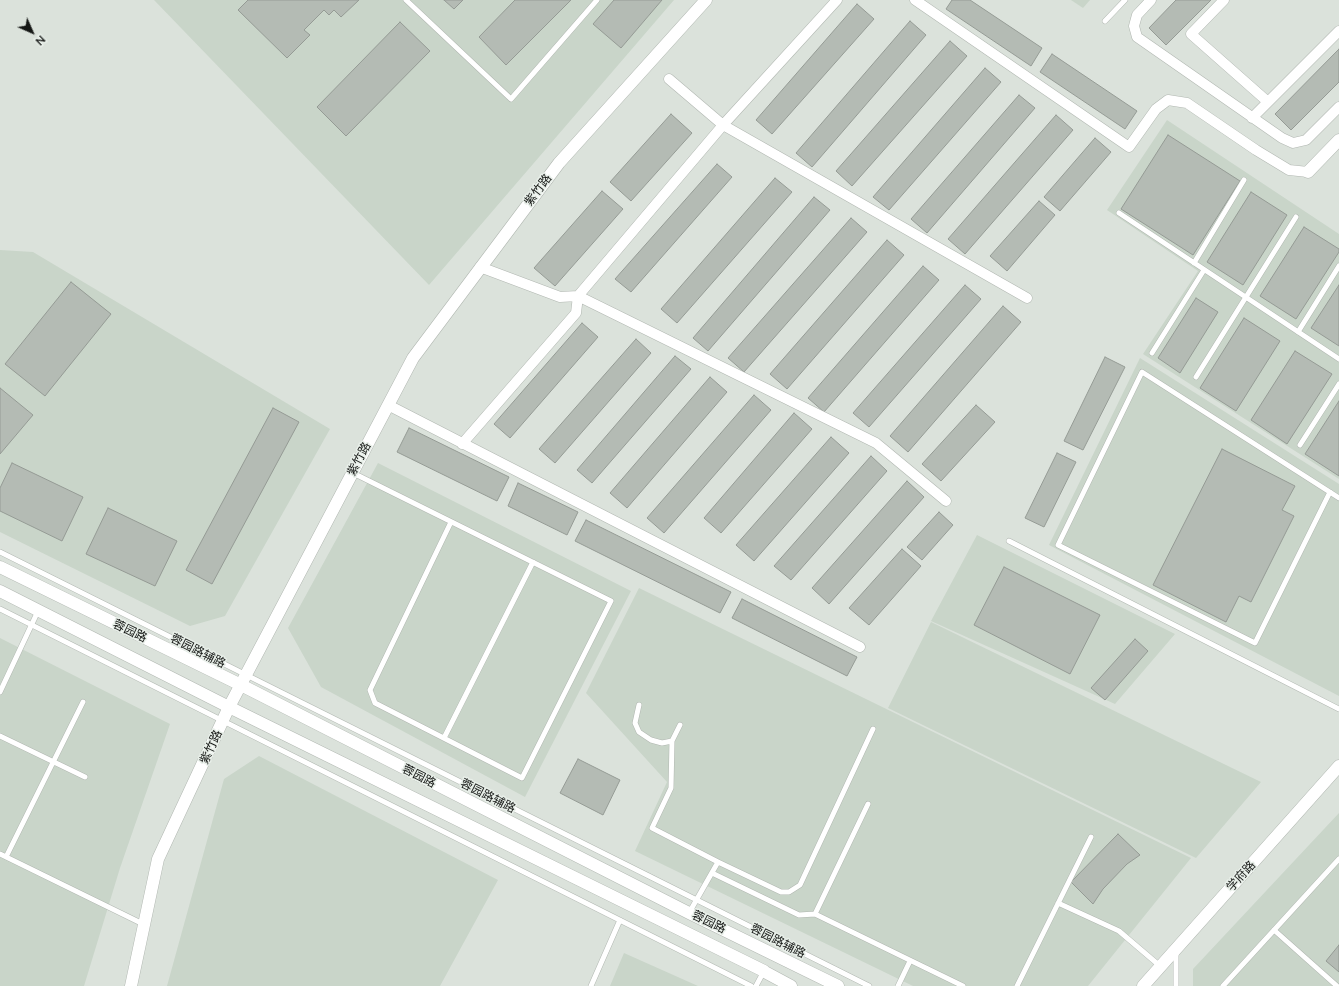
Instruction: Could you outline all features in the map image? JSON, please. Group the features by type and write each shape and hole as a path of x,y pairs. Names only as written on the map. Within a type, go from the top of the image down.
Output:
{"street":[{"name":"紫竹路","path":"131,986 158,860 229,706 413,358 559,163 706,0"},
{"path":"462,444 576,313 578,296 723,125 837,0"},
{"path":"915,0 1130,147 1156,108 1168,100 1187,103 1288,170 1308,172 1339,140"},
{"path":"1151,0 1137,15 1134,26 1137,37 1282,138 1293,143 1306,140 1339,107"},
{"path":"1224,0 1191,34 1268,102"},
{"path":"1252,118 1339,31"},
{"path":"669,79 723,125 1027,298"},
{"path":"480,267 560,297 578,296 876,443 946,501"},
{"path":"388,406 860,647"},
{"name":"蓉园路","path":"0,567 243,680 689,913 838,986"},
{"name":"蓉园路","path":"0,592 764,970 765,972 791,986"},
{"name":"学府路","path":"1143,986 1339,766"}],"lane":[{"path":"406,0 511,99 597,0"},
{"path":"1105,21 1124,0"},
{"path":"1194,263 1244,180"},
{"path":"1119,213 1339,359"},
{"path":"1196,377 1296,217"},
{"path":"1298,332 1339,266"},
{"path":"1152,353 1204,270"},
{"path":"1330,492 1255,644 1058,545 1142,372 1330,492 1339,498"},
{"path":"1300,445 1339,384"},
{"path":"352,472 611,601 522,778 375,703 370,690 451,522"},
{"path":"1008,541 1339,709"},
{"name":"蓉园路辅路","path":"0,552 243,680 697,900 869,986"},
{"path":"444,738 533,562"},
{"path":"0,609 751,986"},
{"path":"0,692 38,611"},
{"path":"6,857 83,702"},
{"path":"639,704 635,723 639,732 651,740 662,743 672,741"},
{"path":"680,725 672,741 671,788 652,828 781,892 789,892 800,885 873,729"},
{"path":"0,736 85,777"},
{"path":"815,914 868,804"},
{"path":"1017,986 1091,837"},
{"path":"0,854 144,924"},
{"path":"1223,986 1339,859"},
{"path":"689,913 718,862"},
{"path":"712,873 799,915 815,914 963,986"},
{"path":"1058,903 1119,931 1160,967"},
{"path":"591,986 620,920"},
{"path":"1274,930 1337,986"},
{"path":"1176,949 1176,986"},
{"path":"898,986 910,961"},
{"path":"756,986 764,970"}],"shaded area":[{"path":"154,0 674,0 429,285"},
{"path":"1071,0 1090,0 1083,8"},
{"path":"1167,120 1339,234 1339,479 1143,354 1198,271 1107,210"},
{"path":"0,250 33,252 330,429 225,616 190,626 0,532"},
{"path":"1140,358 1339,484 1339,696 1049,545"},
{"path":"378,463 631,591 525,797 321,687 288,628"},
{"path":"977,535 1175,634 1115,704 931,621"},
{"path":"639,588 1191,858 1088,986 913,986 635,851 667,782 586,693"},
{"path":"931,622 1261,782 1196,858 888,708"},
{"path":"0,638 170,724 120,868 84,986 0,986"},
{"path":"259,756 498,880 440,986 167,986 224,779"},
{"path":"1339,813 1339,986 1193,986 1193,969"},
{"path":"624,953 698,986 610,986"}],"building":[{"path":"248,0 359,0 341,17 334,10 329,15 324,10 304,30 310,35 287,58 238,10"},
{"path":"444,0 463,0 454,9"},
{"path":"515,0 571,0 506,65 479,37"},
{"path":"614,0 662,0 621,48 593,24"},
{"path":"952,0 970,0 1042,48 1031,66 946,9"},
{"path":"1176,0 1211,0 1166,45 1149,28"},
{"path":"857,4 874,19 772,134 756,120"},
{"path":"910,21 926,35 812,167 796,153"},
{"path":"400,22 430,51 346,136 317,107"},
{"path":"950,41 967,56 852,186 836,171"},
{"path":"1339,49 1339,82 1291,130 1275,114"},
{"path":"1052,54 1137,111 1125,129 1040,72"},
{"path":"985,68 1001,82 889,210 873,197"},
{"path":"1019,95 1035,108 927,233 911,219"},
{"path":"671,114 692,133 631,201 610,182"},
{"path":"1056,115 1073,130 965,254 948,239"},
{"path":"1168,135 1240,181 1193,255 1121,209"},
{"path":"1095,138 1111,152 1060,211 1044,197"},
{"path":"717,164 732,177 631,292 615,279"},
{"path":"775,178 792,192 677,323 661,309"},
{"path":"602,191 623,209 555,286 534,268"},
{"path":"1251,192 1287,215 1243,285 1207,262"},
{"path":"814,197 830,210 708,351 693,338"},
{"path":"1039,201 1055,215 1007,271 990,256"},
{"path":"851,218 867,232 744,372 728,358"},
{"path":"1304,227 1339,249 1339,252 1296,319 1260,296"},
{"path":"887,240 904,255 787,389 770,374"},
{"path":"923,266 939,280 824,412 808,398"},
{"path":"71,282 111,314 45,396 5,364"},
{"path":"965,285 981,299 869,427 853,413"},
{"path":"1339,285 1339,346 1311,328"},
{"path":"1196,298 1218,312 1180,373 1158,358"},
{"path":"1003,306 1021,322 908,452 890,436"},
{"path":"1244,318 1280,341 1236,411 1200,388"},
{"path":"582,323 598,337 510,438 494,424"},
{"path":"636,339 651,353 555,463 539,449"},
{"path":"1295,351 1332,374 1287,444 1251,420"},
{"path":"675,356 691,369 592,483 577,470"},
{"path":"1105,357 1125,367 1083,450 1064,441"},
{"path":"710,377 727,392 627,508 610,493"},
{"path":"0,388 33,415 0,454"},
{"path":"754,395 771,410 664,533 647,518"},
{"path":"1339,401 1339,476 1305,454"},
{"path":"976,405 995,422 941,481 922,464"},
{"path":"273,408 299,422 212,584 186,570"},
{"path":"794,413 812,429 721,533 704,518"},
{"path":"409,428 509,477 497,501 397,452"},
{"path":"831,437 849,453 754,561 736,545"},
{"path":"1222,449 1295,486 1282,510 1294,516 1251,602 1239,596 1226,622 1153,585"},
{"path":"1057,453 1076,462 1044,527 1025,518"},
{"path":"871,456 887,471 791,580 774,566"},
{"path":"12,463 83,497 62,541 0,511 0,488"},
{"path":"907,481 924,497 829,604 812,588"},
{"path":"518,483 578,512 567,535 508,506"},
{"path":"108,508 177,541 155,586 86,554"},
{"path":"939,512 953,525 922,560 907,547"},
{"path":"586,520 731,592 720,613 575,541"},
{"path":"902,549 921,566 869,625 849,608"},
{"path":"1004,567 1100,615 1070,674 974,625"},
{"path":"742,599 857,657 847,676 732,618"},
{"path":"1135,639 1148,651 1105,700 1091,688"},
{"path":"578,759 620,780 603,815 560,793"},
{"path":"1118,834 1140,855 1127,864 1103,889 1093,904 1071,882"},
{"path":"1339,945 1339,972 1326,961"}]}
